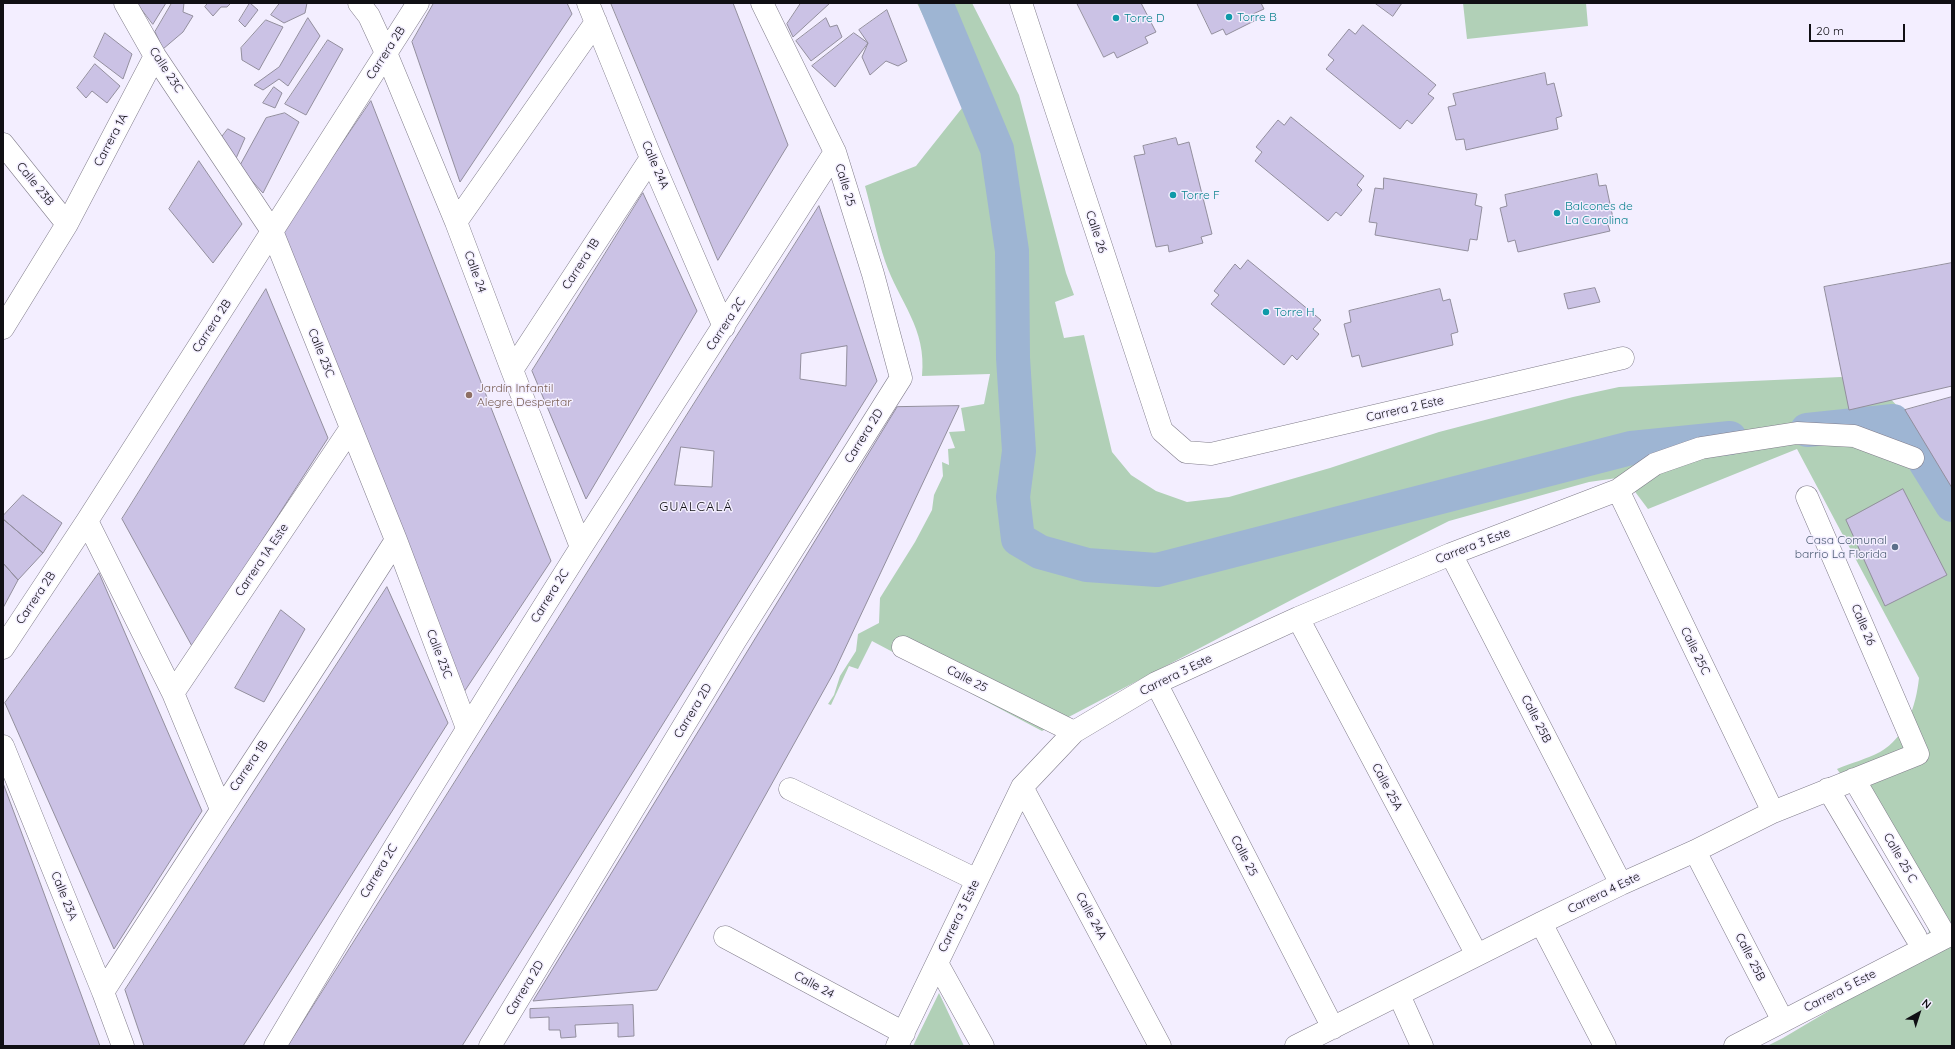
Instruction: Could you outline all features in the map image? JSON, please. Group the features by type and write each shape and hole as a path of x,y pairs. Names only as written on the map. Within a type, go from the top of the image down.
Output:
{"street":[{"name":"Calle 23C","path":"125,3 155,56 272,231 396,540 467,728"},
{"name":"Calle 24","path":"359,3 369,16 386,53 456,222 581,547"},
{"name":"Carrera 2B","path":"3,648 87,521 418,3"},
{"name":"Calle 25","path":"762,3 835,152 873,274 900,378"},
{"name":"Calle 26","path":"1021,3 1162,431 1186,452"},
{"name":"Calle 24A","path":"592,13 651,158 724,327"},
{"path":"456,222 592,13"},
{"name":"Carrera 1A","path":"3,328 67,224 155,56"},
{"name":"Calle 23B","path":"3,144 67,224"},
{"name":"Carrera 2C","path":"275,1046 368,889 467,728 581,547 724,327 835,152"},
{"name":"Carrera 1B","path":"512,370 651,158"},
{"name":"Carrera 2 Este","path":"1186,452 1211,454 1624,358"},
{"name":"Carrera 2D","path":"490,1046 735,641 900,378"},
{"name":"Carrera 1A Este","path":"173,692 351,428"},
{"name":"Carrera 3 Este","path":"901,1039 1022,787 1074,732 1156,683 1298,618 1451,554 1618,490 1655,464 1701,448 1797,433 1854,436 1913,458"},
{"name":"Calle 25C","path":"1618,490 1773,812"},
{"name":"Calle 26","path":"1807,497 1918,754"},
{"path":"87,521 173,692 221,809"},
{"name":"Carrera 1B","path":"103,992 221,809 328,649 396,540"},
{"name":"Calle 25B","path":"1451,554 1621,884"},
{"name":"Calle 25A","path":"1298,618 1477,955"},
{"name":"Calle 25","path":"904,647 1074,732"},
{"name":"Calle 25","path":"1156,683 1333,1028"},
{"name":"Calle 23A","path":"3,746 103,992 123,1046"},
{"name":"Carrera 4 Este","path":"1296,1046 1541,923 1621,884 1695,851 1773,812 1918,754"},
{"name":"Calle 25 C","path":"1854,779 1946,937"},
{"name":"Calle 24A","path":"1022,787 1160,1046"},
{"path":"790,789 977,880"},
{"path":"1828,789 1916,937"},
{"name":"Calle 25B","path":"1695,851 1783,1021"},
{"path":"1541,923 1605,1046"},
{"name":"Calle 24","path":"725,937 901,1039"},
{"name":"Carrera 5 Este","path":"1735,1046 1946,937"},
{"path":"937,963 983,1046"},
{"path":"1399,995 1422,1046"}],"green space":[{"path":"917,3 972,3 1019,95 1066,273 1074,295 1055,302 1064,338 1084,335 1112,452 1131,475 1156,491 1187,502 1229,497 1330,468 1439,432 1573,397 1619,387 1841,377 1881,389 1905,414 1917,463 1946,515 1952,522 1952,1046 1767,1046 1906,965 1929,932 1912,879 1837,769 1880,752 1897,738 1912,710 1918,689 1919,678 1797,449 1648,509 1624,477 1589,482 1449,521 1297,597 1042,731 872,641 858,669 849,666 831,705 828,704 834,695 840,676 856,651 858,634 879,623 880,598 915,542 932,510 934,495 943,476 942,462 949,465 948,449 955,448 949,432 965,431 961,408 984,404 990,374 922,376 922,359 916,329 885,261 865,186 916,166 966,103"},
{"path":"1463,3 1586,3 1588,26 1467,39"},
{"path":"939,993 964,1046 913,1046"}],"building":[{"path":"137,3 166,3 153,24"},
{"path":"172,3 184,3 183,12 193,16 183,32 163,49 155,32"},
{"path":"208,3 231,3 227,7 221,7 213,16 205,7"},
{"path":"250,3 258,10 245,27 239,21"},
{"path":"280,3 307,3 305,13 284,23 271,15"},
{"path":"434,3 567,3 572,14 460,182 412,42"},
{"path":"611,3 733,3 788,145 718,260"},
{"path":"801,3 830,3 793,37 787,24"},
{"name":"Torre D","path":"1077,3 1141,3 1156,32 1145,37 1148,43 1117,58 1114,52 1104,57"},
{"name":"Torre B","path":"1197,3 1261,3 1264,9 1253,14 1256,20 1226,35 1223,29 1212,34"},
{"path":"1375,3 1402,3 1393,16"},
{"path":"887,10 907,61 898,66 886,61 870,75 862,57 868,43 859,30"},
{"path":"308,18 320,36 288,86 279,79 263,90 254,85 279,67"},
{"path":"826,18 830,27 837,25 842,37 811,61 796,41"},
{"path":"266,20 283,27 259,70 242,60 241,48"},
{"path":"1363,25 1436,85 1428,94 1434,98 1412,124 1407,120 1400,129 1326,69 1334,60 1328,55 1349,29 1355,34"},
{"path":"105,33 132,54 123,79 94,57"},
{"path":"854,33 868,43 835,87 812,66"},
{"path":"328,40 343,49 306,115 285,104"},
{"path":"95,64 120,86 107,103 92,91 86,98 77,88"},
{"path":"1545,73 1547,85 1554,83 1562,116 1556,118 1558,129 1466,150 1464,139 1456,140 1448,107 1456,105 1453,94"},
{"path":"274,87 282,93 275,108 263,103"},
{"path":"371,101 551,561 464,692 282,232"},
{"path":"285,113 299,122 263,193 239,167 266,118"},
{"path":"1291,117 1364,176 1357,185 1362,190 1341,216 1336,212 1328,221 1255,161 1262,152 1256,147 1278,120 1284,125"},
{"path":"228,129 245,138 234,163 221,138"},
{"name":"Torre F","path":"1176,138 1178,145 1189,142 1212,234 1201,237 1203,243 1169,252 1168,245 1156,247 1134,156 1145,154 1143,146"},
{"path":"199,161 242,224 213,263 169,209"},
{"name":"Balcones de La Carolina","path":"1597,174 1599,186 1606,185 1613,218 1606,219 1610,231 1518,252 1515,240 1508,242 1500,208 1507,206 1505,195"},
{"path":"1384,178 1477,194 1475,205 1482,207 1477,240 1470,239 1468,251 1375,235 1377,223 1369,222 1375,188 1383,189"},
{"path":"643,193 697,311 586,499 532,371"},
{"path":"819,206 877,381 462,1046 288,1046"},
{"name":"Torre H","path":"1248,260 1321,320 1313,329 1319,334 1297,360 1292,355 1284,365 1211,304 1219,295 1214,291 1235,264 1240,269"},
{"path":"1952,263 1952,386 1849,410 1824,287"},
{"path":"1595,288 1600,302 1568,309 1564,294"},
{"path":"266,289 328,438 193,648 122,519"},
{"path":"1440,289 1443,301 1450,299 1458,332 1451,334 1453,345 1362,367 1359,355 1352,357 1344,324 1351,322 1349,311"},
{"path":"847,346 846,386 800,379 801,354"},
{"path":"1952,397 1952,488 1905,410"},
{"path":"959,406 834,672 657,990 533,1001 897,407"},
{"path":"681,447 714,451 712,487 675,485"},
{"name":"Casa Comunal barrio La Florida","path":"1903,489 1947,575 1885,606 1846,520"},
{"path":"23,495 62,523 43,553 3,519 3,516"},
{"path":"3,519 43,553 18,580 3,563"},
{"path":"3,563 18,580 3,608"},
{"path":"99,573 202,811 114,949 5,703"},
{"path":"387,587 448,723 243,1046 144,1046 125,990"},
{"path":"281,610 305,629 264,702 235,688"},
{"path":"3,783 31,858 100,1046 3,1046"},
{"path":"633,1005 634,1036 618,1037 618,1023 575,1025 576,1037 561,1038 560,1030 549,1030 549,1017 530,1018 530,1009"}],"waterway":[{"path":"936,3 997,149 1012,251 1013,358 1019,451 1013,497 1018,539 1040,552 1087,565 1157,570 1631,448 1730,438"},
{"path":"1807,430 1893,421 1922,457 1952,505"}],"place":[{"name":"Torre B","path":"1229,17"},
{"name":"Torre D","path":"1116,18"},
{"name":"Torre F","path":"1173,195"},
{"name":"Balcones de La Carolina","path":"1557,213"},
{"name":"Torre H","path":"1266,312"},
{"name":"Jardín Infantil Alegre Despertar","path":"469,395"},
{"name":"Casa Comunal barrio La Florida","path":"1895,547"}],"district":[{"name":"GUALCALÁ","path":"696,507"}]}
